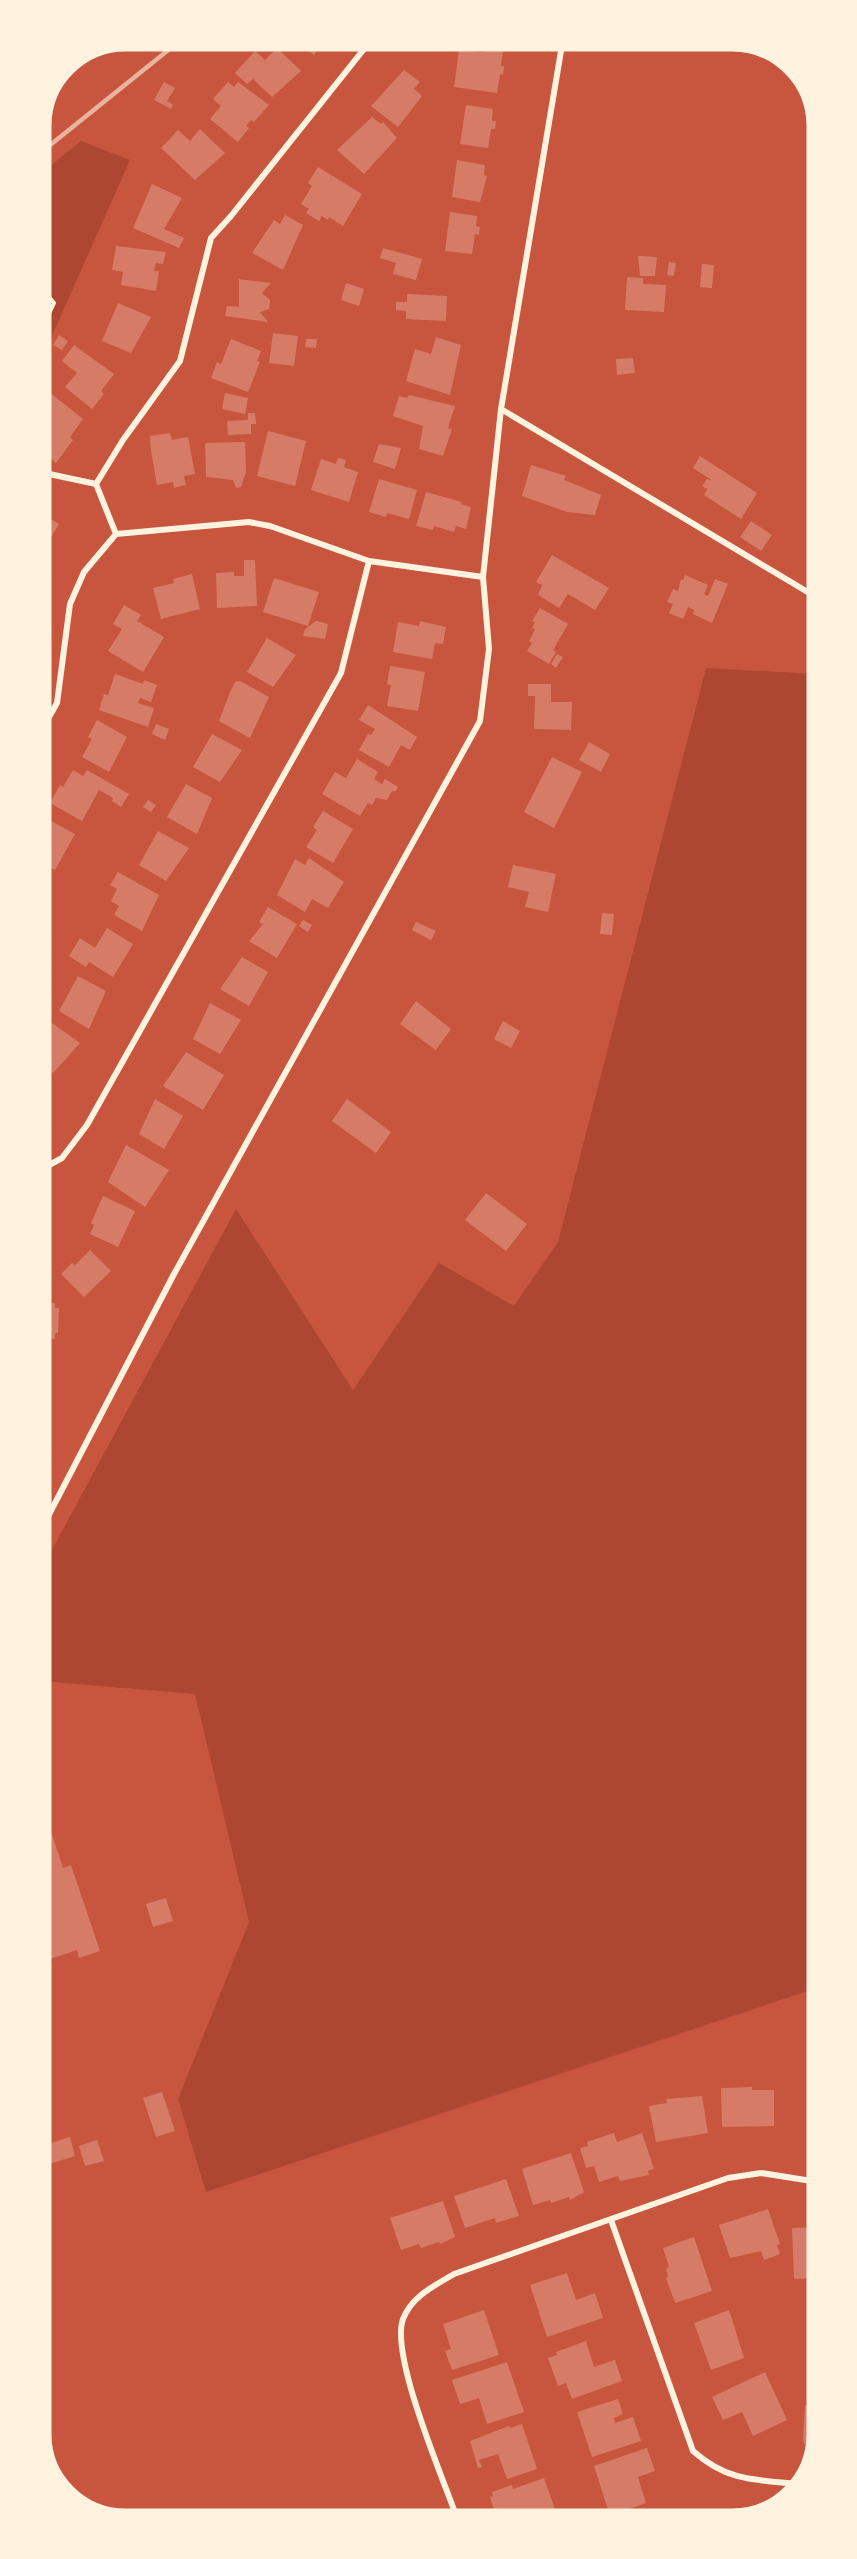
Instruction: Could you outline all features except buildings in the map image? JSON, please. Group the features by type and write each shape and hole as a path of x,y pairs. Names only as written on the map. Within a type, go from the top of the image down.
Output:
{"street":[{"path":"96,484 123,440 180,361 211,238 364,49"},
{"path":"50,1513 174,1274 480,721 489,650 483,577 501,409 561,50"},
{"path":"501,409 808,592"},
{"path":"50,474 96,484"},
{"path":"96,484 116,534"},
{"path":"50,715 57,703 66,653 70,604 84,572 116,534 249,522 270,526 369,561 483,577"},
{"path":"50,1165 62,1158 87,1125 341,673 369,561"},
{"path":"455,2510 404,2365 401,2337 403,2319 420,2294 454,2274 729,2178 761,2173 808,2180"},
{"path":"611,2220 693,2451 710,2467 743,2479 789,2483"}],"path":[{"path":"50,298 54,303 50,312"}],"shaded area":[{"path":"81,141 130,160 50,340 50,166"},
{"path":"706,668 808,674 808,1991 206,2192 178,2099 249,1922 195,1694 50,1682 50,1553 236,1209 353,1390 439,1263 514,1306 558,1242"}],"railway":[{"path":"50,145 169,49"}]}
